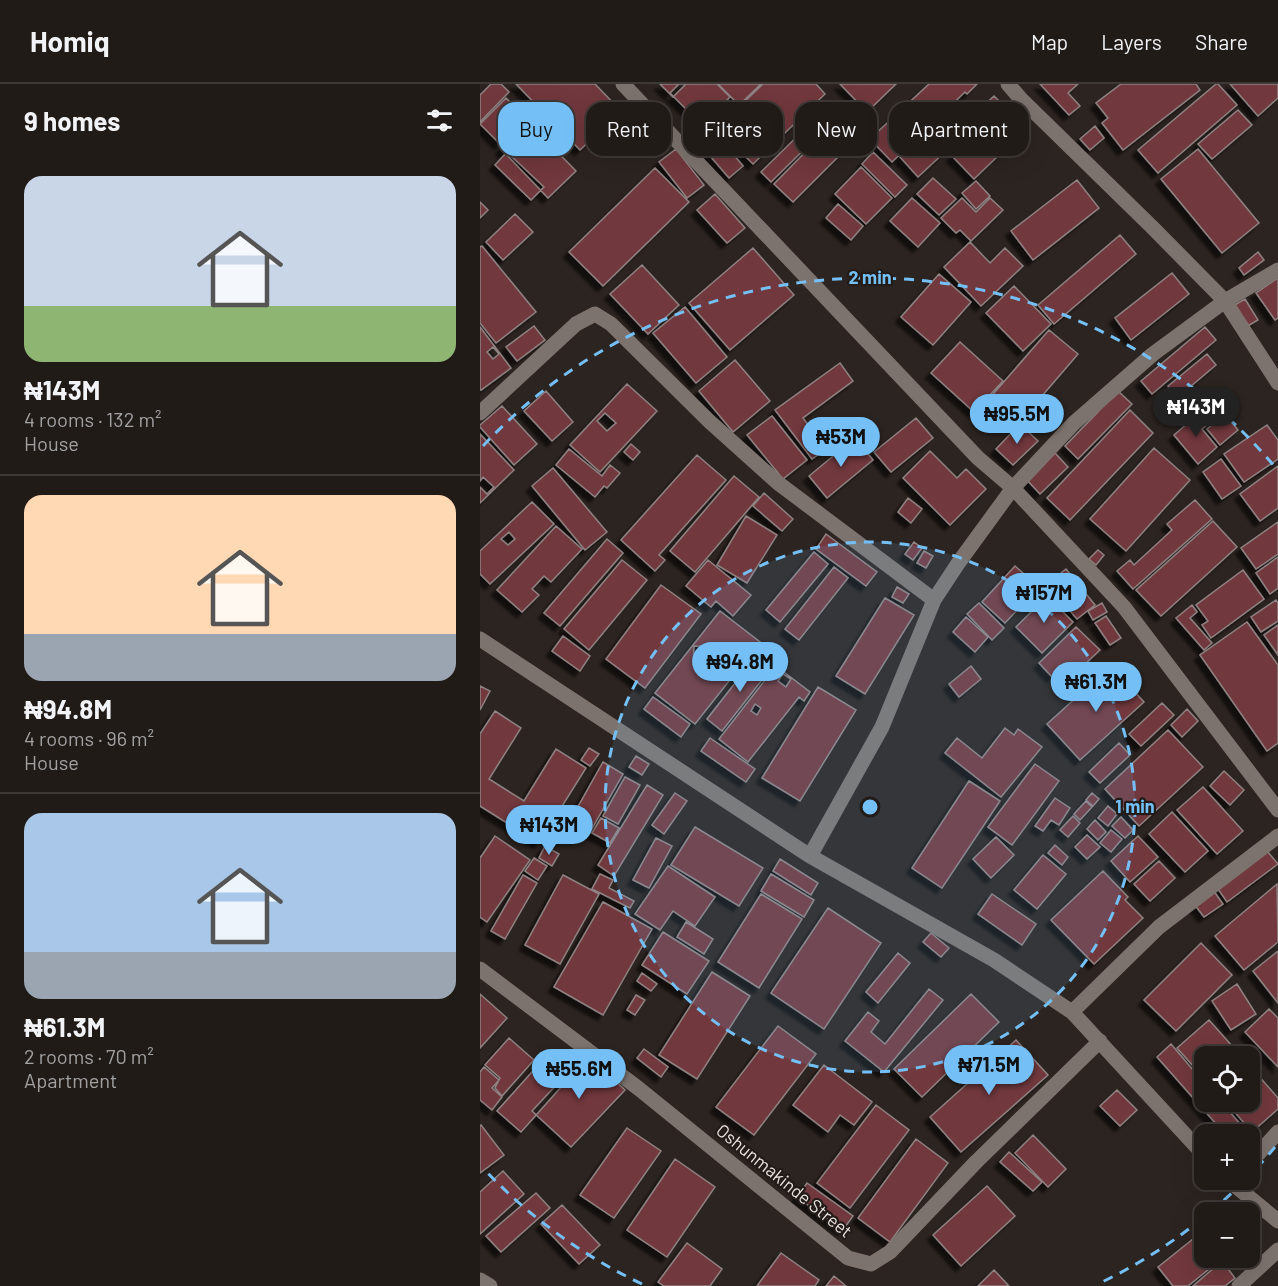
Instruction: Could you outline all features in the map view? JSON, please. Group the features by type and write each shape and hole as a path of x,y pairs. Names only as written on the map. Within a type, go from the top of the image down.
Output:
{"street":[{"path":"623,84 969,449 1012,488 1124,607 1278,810"},
{"path":"1008,84 1225,302 1278,383"},
{"path":"810,856 882,727 934,600 1012,488 1074,423 1153,354 1225,302 1278,270"},
{"path":"480,413 576,324 595,314 611,324 709,421 778,483 934,600"},
{"path":"480,639 810,856 994,960 1072,1012 1194,1144"},
{"path":"1072,1012 1159,927 1278,837"},
{"name":"Oshunmakinde Street","path":"480,969 638,1088 848,1258 872,1264 890,1252 976,1162 1100,1041"},
{"path":"1260,1152 1278,1132"},
{"path":"1242,1190 1278,1221"},
{"path":"1239,1286 1278,1250"},
{"path":"480,1280 490,1286"}],"building":[{"path":"491,84 501,84 509,92 480,122 480,95"},
{"path":"516,84 595,84 612,102 586,102 586,144 580,150 574,144 574,102 533,102"},
{"path":"660,84 686,84 673,97"},
{"path":"679,84 717,84 730,97 725,102 683,102 683,106 670,93"},
{"path":"718,84 761,84 742,102 736,102"},
{"path":"763,84 816,84 825,94 817,102 795,102 795,123 783,135 783,102 744,102"},
{"path":"840,84 896,84 877,102 857,102"},
{"path":"929,84 977,84 955,102 910,102"},
{"path":"1040,84 1078,84 1068,93 1080,106 1069,115"},
{"path":"1121,84 1196,84 1200,90 1123,150 1102,123 1108,118 1096,103"},
{"path":"1216,84 1237,105 1158,173 1138,150"},
{"path":"1230,84 1278,84 1278,98 1258,116"},
{"path":"994,96 1000,102 988,102"},
{"path":"498,106 498,142 480,124"},
{"path":"1238,110 1252,125 1212,159 1198,144"},
{"path":"889,121 889,156 898,156 892,162 877,146 877,132"},
{"path":"1095,126 1104,138 1090,150 1080,139"},
{"path":"795,139 795,156 797,156 771,182 761,172 777,156 783,156 783,150"},
{"path":"676,149 704,185 687,198 659,162 667,156 671,156 671,153"},
{"path":"1198,149 1259,223 1222,253 1161,179"},
{"path":"503,156 511,156 544,187 531,200 495,165"},
{"path":"508,156 561,156 576,171 548,198"},
{"path":"710,156 735,156 743,166 729,178"},
{"path":"745,156 761,156 753,164"},
{"path":"801,156 839,156 793,202 774,184"},
{"path":"869,156 877,156 907,185 895,197 862,164"},
{"path":"901,156 941,156 918,177"},
{"path":"952,156 998,156 974,179"},
{"path":"861,167 892,198 866,224 835,194"},
{"path":"655,168 689,202 603,286 569,252"},
{"path":"933,178 956,199 939,215 917,194"},
{"path":"1077,180 1099,208 1033,260 1011,231"},
{"path":"976,181 990,196 976,209 962,193"},
{"path":"715,194 745,228 727,243 697,210"},
{"path":"912,198 940,223 918,247 890,221"},
{"path":"962,198 976,212 990,198 1003,210 971,241 960,230 956,233 941,218"},
{"path":"480,202 488,210 480,218"},
{"path":"838,204 863,226 851,240 826,218"},
{"path":"515,214 533,232 503,260 486,242"},
{"path":"1120,235 1136,254 1054,324 1038,305"},
{"path":"970,242 990,263 1005,248 1023,266 981,306 944,267"},
{"path":"482,246 536,312 496,343 480,323 480,247"},
{"path":"753,248 794,295 730,350 689,303"},
{"path":"1258,252 1264,260 1244,275 1239,268"},
{"path":"642,265 679,305 648,334 610,294"},
{"path":"1172,273 1189,294 1131,340 1115,318"},
{"path":"939,274 971,302 933,345 901,317"},
{"path":"1278,278 1278,318 1275,320 1256,293"},
{"path":"1014,286 1051,324 1023,351 986,313"},
{"path":"1245,299 1258,320 1246,327 1233,306"},
{"path":"685,307 727,357 696,383 653,333"},
{"path":"534,326 545,340 517,361 506,347"},
{"path":"480,327 511,368 481,390","holes":["493,347 499,354 493,359 487,352"]},
{"path":"1205,327 1216,340 1152,394 1141,381"},
{"path":"1049,330 1078,354 1017,425 988,400"},
{"path":"960,342 1003,381 974,412 931,373"},
{"path":"1207,354 1216,365 1177,398 1168,386"},
{"path":"735,360 770,401 733,432 699,391"},
{"path":"840,363 853,381 803,418 826,449 812,459 775,410"},
{"path":"627,384 657,411 600,472 570,445","holes":["605,413 616,423 607,431 597,421"]},
{"path":"546,391 573,422 552,441 524,411"},
{"path":"1118,391 1132,404 1078,459 1065,446"},
{"path":"502,406 537,444 514,465 480,427"},
{"path":"1130,410 1153,433 1070,520 1047,498"},
{"path":"1202,411 1211,422 1202,429 1217,447 1198,464 1174,435"},
{"path":"1225,414 1238,430 1220,445 1207,429"},
{"path":"772,416 807,460 783,479 747,435"},
{"path":"916,418 933,438 891,472 874,452"},
{"path":"1020,424 1038,441 1013,465 996,449"},
{"path":"1267,425 1278,440 1278,459 1244,482 1224,454"},
{"path":"480,434 514,470 480,503 480,487 487,494 494,487 483,477 480,481"},
{"path":"855,438 873,460 827,498 809,476"},
{"path":"631,444 640,452 633,460 624,452"},
{"path":"1154,448 1190,480 1126,551 1090,519"},
{"path":"569,449 602,476 610,465 620,473 607,488 604,486 595,497 556,465"},
{"path":"930,451 957,478 966,469 986,489 950,525 903,478"},
{"path":"1054,452 1068,467 1040,494 1026,479"},
{"path":"697,455 726,480 659,555 665,560 655,571 621,540"},
{"path":"1221,459 1241,486 1222,499 1203,472"},
{"path":"1278,466 1278,508 1260,521 1240,494"},
{"path":"553,468 607,532 585,550 532,486"},
{"path":"734,476 759,497 695,572 670,551"},
{"path":"764,493 793,519 782,531 753,506"},
{"path":"908,498 922,509 911,523 898,512"},
{"path":"1195,500 1212,519 1133,589 1117,571 1130,560 1134,565 1172,530 1167,524"},
{"path":"532,502 554,524 490,584 480,574 480,551","holes":["509,532 515,539 508,545 501,539"]},
{"path":"746,516 777,535 747,583 717,565"},
{"path":"1213,521 1237,547 1161,616 1136,590"},
{"path":"1278,522 1278,554 1256,569 1241,548"},
{"path":"556,526 582,549 551,582 544,576 532,589 539,595 522,612 497,590"},
{"path":"826,534 877,572 866,586 816,549"},
{"path":"607,539 623,553 560,626 544,613"},
{"path":"914,542 922,548 913,560 905,554"},
{"path":"1098,550 1104,555 1096,565 1089,559"},
{"path":"924,551 933,556 926,568 917,563"},
{"path":"814,552 828,564 780,622 766,610"},
{"path":"1278,557 1278,588 1270,594 1256,573"},
{"path":"622,560 647,580 589,650 564,629"},
{"path":"708,560 751,595 733,616 716,601 711,607 686,586"},
{"path":"1015,566 1039,587 1005,623 982,602"},
{"path":"834,567 848,578 799,640 785,629"},
{"path":"1066,569 1095,605 1077,619 1047,584"},
{"path":"1243,570 1264,599 1211,638 1202,625 1208,621 1196,605"},
{"path":"661,585 701,614 645,688 606,659"},
{"path":"897,587 909,594 903,603 892,597"},
{"path":"1047,596 1073,622 1042,653 1016,627"},
{"path":"885,598 914,615 865,694 836,676"},
{"path":"1276,600 1278,621 1261,632 1251,617"},
{"path":"979,603 1004,628 992,640 967,614"},
{"path":"1102,603 1107,612 1093,620 1088,611"},
{"path":"1192,605 1197,612 1190,618 1212,643 1204,650 1176,618"},
{"path":"720,611 760,642 695,724 655,693","holes":["694,646 707,647 706,665 693,665"]},
{"path":"1106,616 1121,638 1110,645 1095,623"},
{"path":"966,617 988,637 975,652 953,632"},
{"path":"1247,622 1278,665 1278,743 1267,751 1200,655"},
{"path":"1278,625 1278,655 1264,635"},
{"path":"1076,627 1100,650 1069,679 1060,669 1052,677 1039,663"},
{"path":"563,636 590,656 580,671 552,651"},
{"path":"757,655 772,667 722,731 707,719"},
{"path":"776,666 810,692 804,701 799,697 748,762 719,739","holes":["783,674 791,679 786,687 778,681","755,704 761,708 757,715 751,711"]},
{"path":"971,666 981,679 959,697 949,684"},
{"path":"1111,666 1144,702 1080,760 1047,724"},
{"path":"480,686 490,691 480,710"},
{"path":"818,687 856,710 800,801 762,778"},
{"path":"653,697 690,724 681,737 644,709"},
{"path":"1162,703 1174,715 1141,746 1129,734"},
{"path":"1187,709 1198,721 1182,737 1171,725"},
{"path":"495,711 521,728 489,779 524,801 556,749 586,768 539,843 480,806 480,734"},
{"path":"1005,728 1014,735 1018,729 1042,747 1001,797 945,753 957,738 982,758"},
{"path":"1168,730 1203,767 1139,826 1105,789"},
{"path":"710,738 755,769 746,782 701,751"},
{"path":"1119,743 1130,755 1100,783 1089,772"},
{"path":"589,748 599,754 590,766 581,760"},
{"path":"636,756 649,764 642,775 629,767"},
{"path":"603,762 623,774 590,832 570,821"},
{"path":"1035,764 1059,781 1012,845 988,827"},
{"path":"1224,771 1244,790 1230,805 1210,786"},
{"path":"625,777 640,785 618,824 603,816"},
{"path":"969,781 1000,801 942,888 912,868"},
{"path":"647,785 663,795 614,876 598,865"},
{"path":"1203,787 1243,831 1217,854 1177,810"},
{"path":"675,793 687,801 664,834 652,825"},
{"path":"1092,793 1099,799 1093,806 1086,800"},
{"path":"1055,798 1070,808 1059,825 1051,820 1043,831 1035,826"},
{"path":"1086,801 1092,807 1080,820 1074,814"},
{"path":"1108,806 1117,814 1108,826 1098,818"},
{"path":"1172,812 1208,851 1185,872 1149,834"},
{"path":"1073,816 1080,823 1068,837 1060,830"},
{"path":"1121,817 1133,830 1125,838 1112,826"},
{"path":"601,818 619,828 610,843 592,833"},
{"path":"1095,820 1106,832 1098,840 1087,829"},
{"path":"695,827 763,868 739,906 671,865"},
{"path":"1111,830 1122,839 1111,852 1100,843"},
{"path":"1087,835 1100,847 1087,859 1075,847"},
{"path":"495,836 530,860 487,922 480,917 480,858"},
{"path":"1138,836 1158,857 1130,882 1111,861"},
{"path":"996,837 1014,855 991,878 973,859"},
{"path":"656,838 672,846 649,888 633,880"},
{"path":"1055,845 1068,857 1062,865 1048,853"},
{"path":"545,846 559,854 552,866 539,858"},
{"path":"1267,851 1278,864 1227,902 1218,889"},
{"path":"1043,855 1066,874 1037,909 1014,890"},
{"path":"534,858 547,866 538,880 525,871"},
{"path":"780,859 818,883 811,895 773,871"},
{"path":"1159,861 1175,878 1150,901 1134,884"},
{"path":"668,866 715,897 695,926 673,911 660,930 635,914"},
{"path":"1103,871 1128,897 1125,900 1143,918 1094,964 1051,920"},
{"path":"600,874 613,880 609,888 634,901 630,908 592,889"},
{"path":"771,874 814,900 804,917 761,891"},
{"path":"523,875 537,883 505,939 491,931"},
{"path":"563,875 599,894 560,964 525,945"},
{"path":"1277,884 1278,942 1244,970 1215,936"},
{"path":"1213,890 1223,904 1204,917 1194,904"},
{"path":"761,894 802,919 759,988 718,962"},
{"path":"992,894 1036,924 1022,945 978,914"},
{"path":"603,902 652,929 603,1015 554,987"},
{"path":"828,908 881,943 824,1029 771,993"},
{"path":"686,922 713,939 704,954 677,937"},
{"path":"663,932 709,961 687,994 642,965"},
{"path":"931,933 949,948 941,957 923,942"},
{"path":"1201,943 1232,975 1176,1031 1144,1000"},
{"path":"1278,951 1278,1003 1253,971"},
{"path":"898,953 910,963 878,1003 866,992"},
{"path":"712,972 750,996 697,1079 659,1055"},
{"path":"642,973 657,984 651,991 637,981"},
{"path":"1237,984 1256,1014 1231,1030 1212,1001"},
{"path":"929,989 943,1000 884,1072 845,1041 868,1012 879,1021 871,1032 885,1044"},
{"path":"480,994 507,1018 480,1048"},
{"path":"971,994 999,1022 922,1097 894,1069"},
{"path":"636,995 645,1000 635,1015 627,1010"},
{"path":"1269,1009 1278,1018 1278,1067 1260,1046 1245,1032"},
{"path":"1209,1020 1232,1046 1194,1046 1194,1067 1177,1048"},
{"path":"778,1026 816,1054 754,1135 716,1107"},
{"path":"509,1038 534,1060 502,1096 495,1088 500,1078 485,1065"},
{"path":"1016,1040 1048,1075 961,1152 930,1117"},
{"path":"1171,1044 1194,1071 1194,1099 1157,1057"},
{"path":"644,1049 668,1067 661,1077 637,1058"},
{"path":"586,1053 625,1090 571,1147 532,1111"},
{"path":"548,1054 571,1076 521,1132 497,1111"},
{"path":"824,1065 872,1102 854,1125 840,1115 828,1132 793,1105"},
{"path":"484,1067 499,1080 492,1088 502,1097 492,1110 480,1100 480,1072"},
{"path":"1260,1077 1278,1098 1278,1109 1260,1125 1245,1124 1235,1112 1260,1112"},
{"path":"1117,1090 1137,1110 1120,1126 1100,1106"},
{"path":"876,1105 909,1130 850,1208 817,1183"},
{"path":"1206,1112 1230,1112 1240,1124 1216,1124"},
{"path":"480,1126 504,1155 480,1173"},
{"path":"627,1128 661,1151 614,1218 580,1195"},
{"path":"1033,1135 1066,1169 1048,1187 1015,1153"},
{"path":"916,1139 948,1163 890,1242 858,1218"},
{"path":"1009,1152 1042,1182 1033,1191 1000,1162"},
{"path":"675,1159 715,1187 667,1257 627,1230"},
{"path":"503,1171 524,1194 480,1234 480,1192"},
{"path":"807,1183 853,1216 843,1230 797,1197"},
{"path":"987,1186 1015,1216 961,1266 933,1235"},
{"path":"536,1193 550,1208 501,1252 486,1236"},
{"path":"562,1205 600,1245 579,1264 541,1224"},
{"path":"1194,1238 1194,1268 1210,1268 1188,1286 1173,1286 1158,1267"},
{"path":"687,1243 722,1269 710,1286 664,1286 658,1282"},
{"path":"781,1253 819,1280 815,1286 757,1286"},
{"path":"1214,1268 1227,1268 1235,1278 1225,1286 1193,1286"},
{"path":"994,1270 1009,1286 978,1286"},
{"path":"834,1276 846,1286 826,1286"}]}
